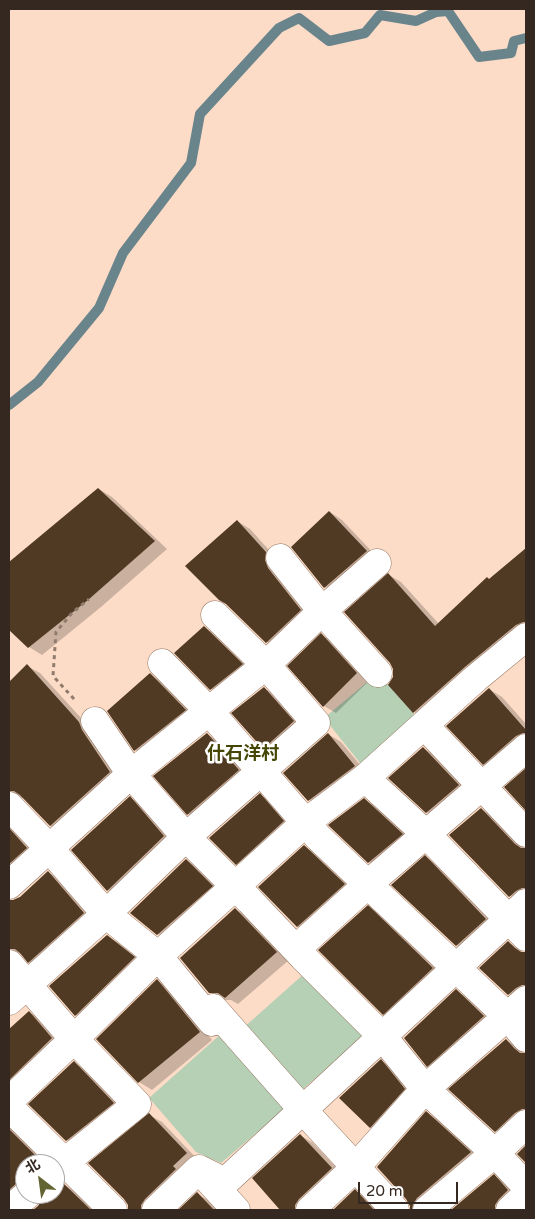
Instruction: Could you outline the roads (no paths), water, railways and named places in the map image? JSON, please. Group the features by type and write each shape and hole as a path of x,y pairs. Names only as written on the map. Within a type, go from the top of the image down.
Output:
{"street":[{"path":"280,558 322,611 378,673"},
{"path":"9,885 131,774 266,665 322,611 377,563"},
{"path":"18,993 106,914 186,837 316,723 266,665 215,615"},
{"path":"9,1101 158,956 305,823 365,778 476,678 526,637"},
{"path":"162,662 209,711 318,838 457,968 517,1008 526,1038"},
{"path":"95,721 131,774 186,837 382,1036 425,1089 495,1153 526,1186"},
{"path":"424,725 526,833"},
{"path":"296,949 368,884 526,748"},
{"path":"199,1169 225,1182 457,968 520,920 365,778"},
{"path":"9,806 49,848 106,914 158,956 395,1210"},
{"path":"9,964 18,993 74,1039 137,1104 65,1162"},
{"path":"310,1210 355,1168 425,1089 517,1008"},
{"path":"9,1107 50,1154"},
{"path":"427,1210 495,1153 526,1124"},
{"path":"156,1210 199,1169"},
{"path":"199,1169 236,1210"},
{"path":"65,1170 113,1210"},
{"path":"510,1210 526,1195"}],"waterway":[{"path":"9,405 38,382 99,308 123,253 191,163 200,114 279,28 299,18 329,41 365,33 380,15 416,21 436,12 448,11 479,57 511,53 514,41 526,38"}],"district":[{"name":"什石洋村","path":"243,754"}]}
